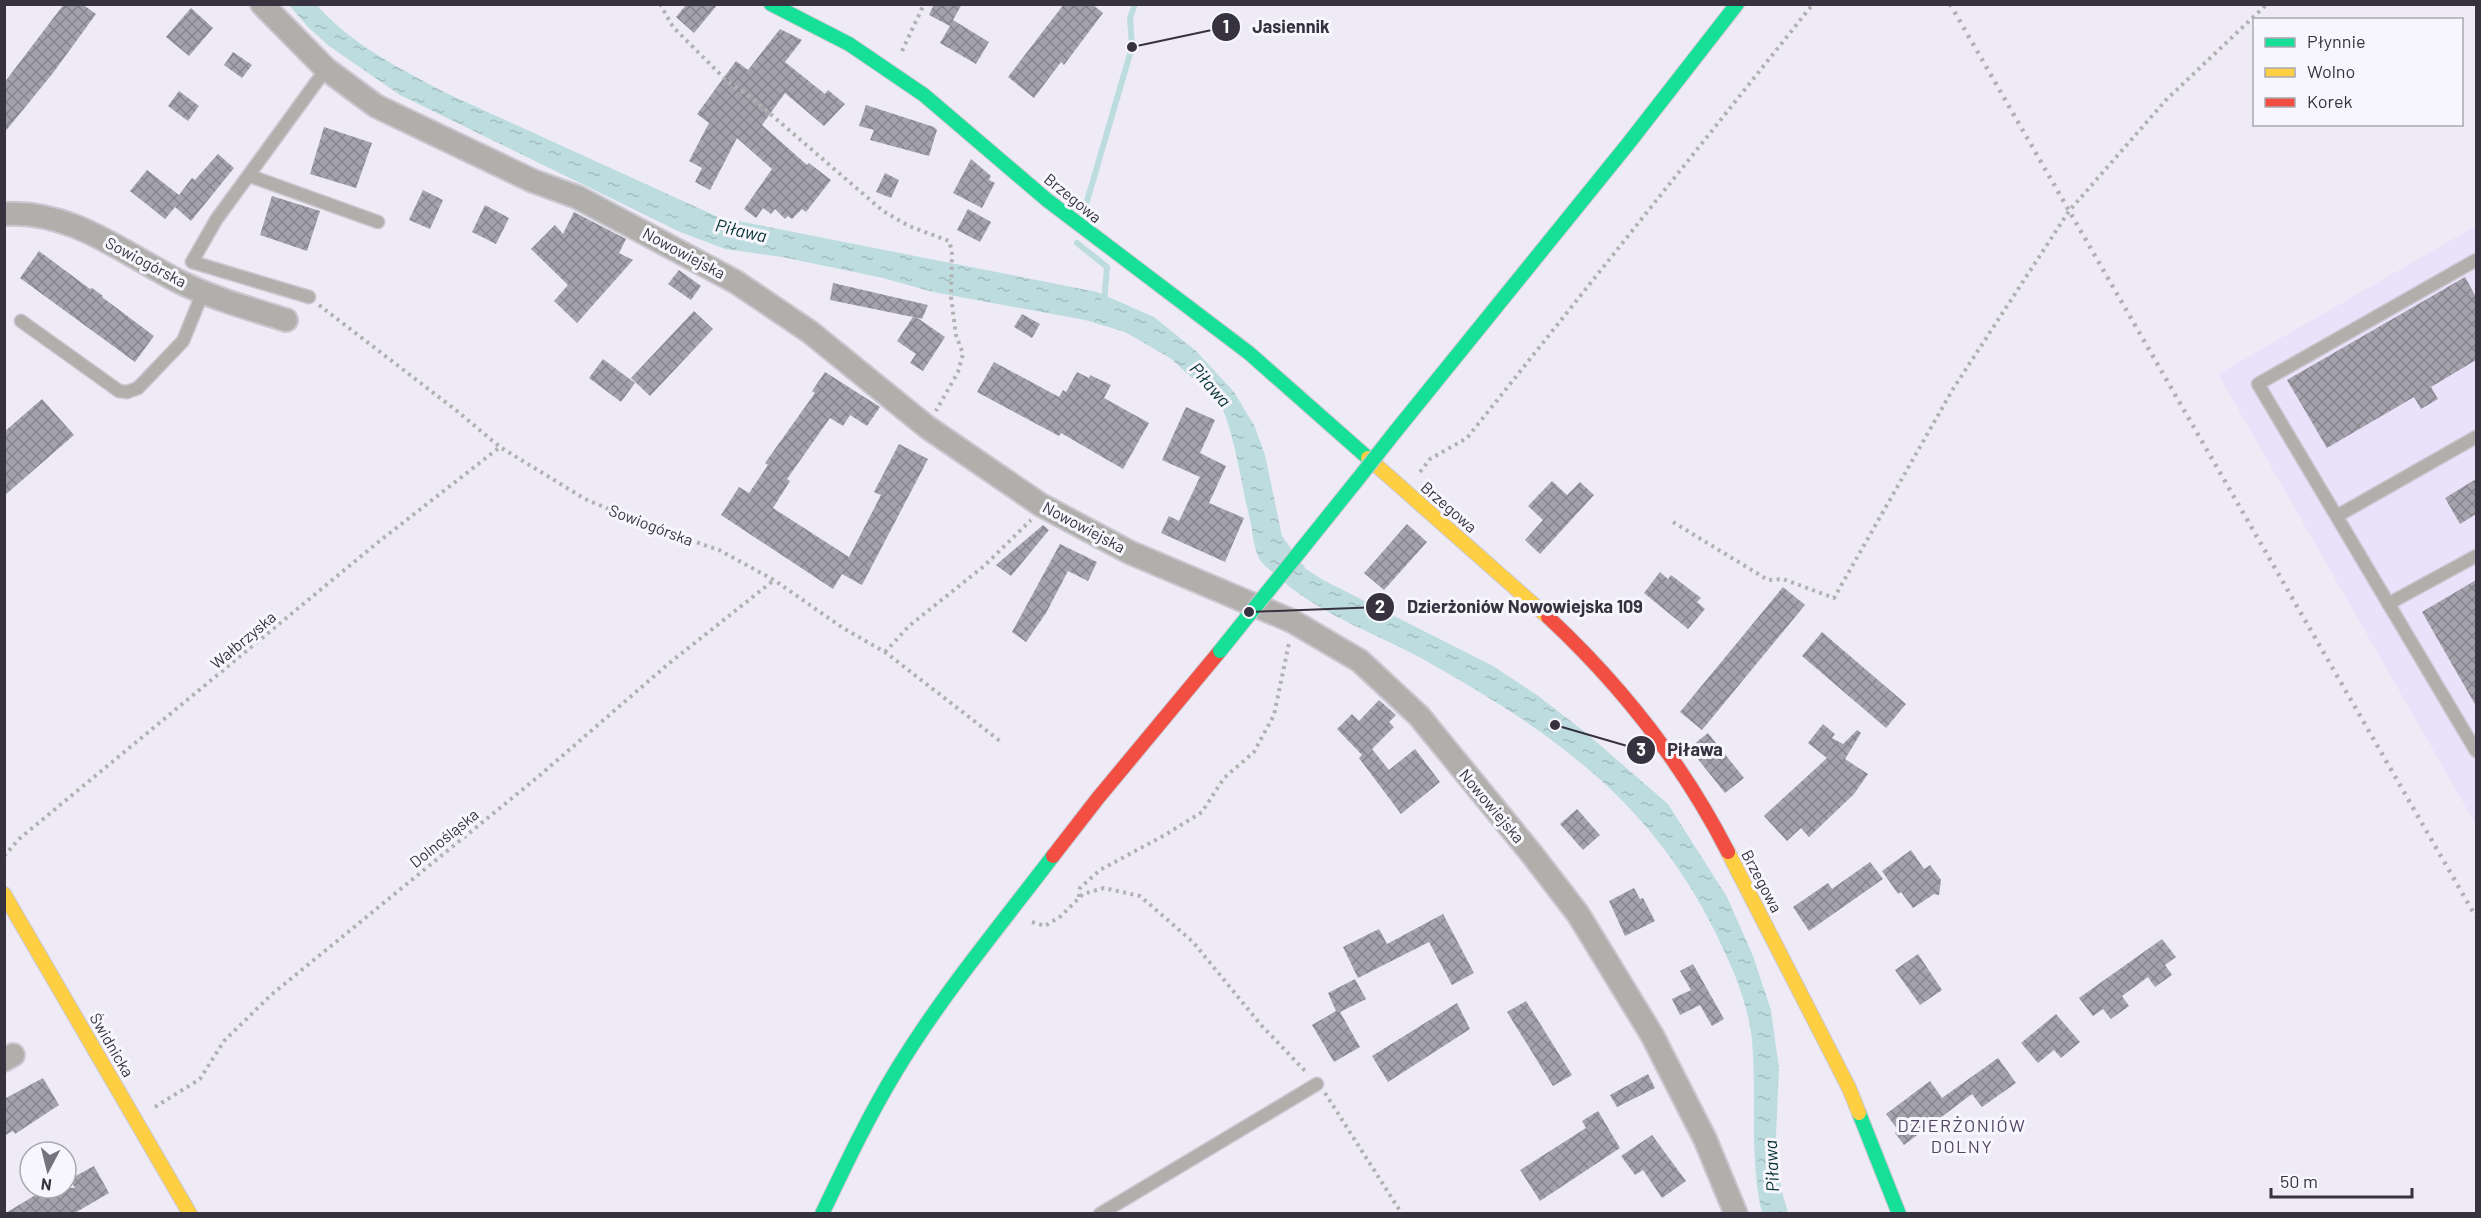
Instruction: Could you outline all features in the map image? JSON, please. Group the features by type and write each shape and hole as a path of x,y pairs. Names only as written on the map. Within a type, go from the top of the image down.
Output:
{"street":[{"name":"Nowowiejska","path":"262,4 326,69 376,106 533,182 577,197 736,282 810,332 927,427 1041,505 1129,552 1292,621 1360,661 1419,716 1578,914 1652,1035 1705,1139 1736,1214"},
{"name":"Brzegowa","path":"771,4 849,44 924,95 1056,207 1249,353 1578,645 1621,690 1659,739 1712,821 1849,1088 1899,1214"},
{"path":"822,1214 850,1155 896,1071 949,992 1012,908 1737,4"},
{"name":"Sowiogórska","path":"4,214 22,213 58,220 88,231 203,292 286,320"},
{"name":"Świdnicka","path":"4,894 190,1214"}],"lane":[{"path":"181,282 216,220 326,69"},
{"path":"250,176 378,222"},
{"path":"2476,260 2258,384 2476,751"},
{"path":"192,262 309,297"},
{"path":"21,321 119,391 127,392 138,388 183,341 203,292"},
{"path":"2337,516 2476,437"},
{"path":"2388,603 2476,556"},
{"path":"1100,1214 1317,1084"}],"path":[{"path":"660,4 673,27 728,82 753,99 883,212 909,226 949,241 952,263 951,297 956,335 963,354 958,372 927,427"},
{"path":"891,73 924,4"},
{"path":"1405,491 1430,459 1467,438 1813,4"},
{"path":"1673,522 1768,580 1783,579 1834,598 1953,389 2069,211 2166,100 2267,4"},
{"name":"Sowiogórska","path":"309,297 359,338 458,411 500,447 585,499 646,525 719,550 774,580 843,628 885,652 1000,741"},
{"name":"Wałbrzyska","path":"4,856 19,839 377,543 500,447"},
{"path":"885,652 909,626 984,566 1029,524 1041,505"},
{"name":"Dolnośląska","path":"136,1119 200,1079 224,1041 271,995 539,776 667,665 774,580"},
{"path":"1079,897 1080,888 1100,870 1202,812 1224,778 1254,752 1274,715 1292,621"},
{"path":"1012,908 1030,921 1045,926 1061,916 1083,894 1104,888 1140,896 1193,942 1261,1025 1326,1094 1402,1214"}],"shaded area":[{"path":"2476,226 2476,825 2218,374"}],"water":[{"path":"289,5 317,5 360,44 446,93 718,217 1097,292 1154,317 1196,351 1234,392 1255,427 1265,455 1282,536 1306,569 1323,580 1493,666 1537,695 1586,733 1668,804 1727,897 1753,956 1771,1010 1779,1069 1776,1135 1781,1188 1788,1213 1762,1213 1754,1149 1752,1040 1748,1018 1730,965 1700,903 1670,856 1600,779 1516,715 1419,657 1308,600 1265,566 1255,547 1235,450 1222,407 1170,358 1125,332 1085,320 933,292 883,278 782,257 725,249 680,232 400,95 329,46"}],"building":[{"path":"64,4 82,4 96,14 53,73 4,133 4,83"},
{"path":"687,4 718,4 694,33 676,17"},
{"path":"934,4 962,4 953,20 989,42 976,64 940,43 950,26 929,15"},
{"path":"1064,4 1092,4 1103,13 1064,65 1061,62 1034,98 1008,77"},
{"path":"191,8 213,28 189,56 166,37"},
{"path":"780,29 802,40 785,62 825,94 828,90 845,104 824,126 785,93 762,125 807,165 809,163 831,180 806,212 802,209 792,219 788,216 785,219 775,209 771,214 763,208 756,218 744,209 772,169 737,138 710,190 695,182 702,168 689,161 709,123 697,114 736,61 748,70"},
{"path":"233,52 252,65 242,78 224,65"},
{"path":"179,91 199,106 188,121 168,106"},
{"path":"866,105 934,127 937,130 929,156 870,140 874,130 859,126"},
{"path":"324,127 372,143 356,188 310,174"},
{"path":"218,154 234,168 191,221 175,207 165,219 130,191 147,170 179,195 192,178 195,180"},
{"path":"971,159 991,176 989,180 995,183 982,208 953,193"},
{"path":"885,173 899,180 891,198 876,192"},
{"path":"423,190 443,200 430,229 409,220"},
{"path":"272,196 320,211 307,251 260,235"},
{"path":"485,205 509,218 496,244 472,232"},
{"path":"968,209 991,222 980,242 957,230"},
{"path":"574,212 626,239 619,253 633,260 577,323 554,301 568,285 531,249 555,225 563,234"},
{"path":"39,251 103,296 154,336 135,362 20,278"},
{"path":"679,270 701,286 691,300 668,284"},
{"path":"2465,277 2476,297 2476,360 2431,387 2438,399 2421,409 2414,397 2327,448 2287,380"},
{"path":"833,283 928,305 922,319 916,317 945,337 923,371 910,363 916,354 897,341 913,317 830,300"},
{"path":"694,311 713,329 650,396 631,378"},
{"path":"1022,314 1040,324 1032,338 1014,327"},
{"path":"603,359 635,383 621,402 589,378"},
{"path":"994,362 1059,397 1063,390 1066,392 1077,372 1089,378 1090,375 1111,385 1104,398 1149,423 1123,469 1061,433 1059,436 977,392"},
{"path":"825,372 880,407 867,426 850,415 843,426 830,418 787,479 790,481 773,508 849,557 881,495 874,492 899,444 928,459 862,585 842,574 833,589 721,515 739,487 749,493 768,465 765,463 815,393 812,391"},
{"path":"42,399 74,435 4,496 4,432"},
{"path":"1186,407 1215,420 1200,453 1226,466 1209,503 1244,518 1225,562 1161,533 1169,516 1179,521 1200,477 1162,460"},
{"path":"2476,479 2476,514 2460,524 2445,498"},
{"path":"1552,481 1567,495 1580,482 1594,495 1540,554 1525,540 1543,520 1528,506"},
{"path":"1407,524 1427,542 1384,590 1364,573"},
{"path":"1043,525 1049,530 1011,576 996,565"},
{"path":"1060,544 1097,562 1088,581 1068,571 1046,613 1026,642 1012,632"},
{"path":"1660,572 1668,579 1671,575 1701,598 1697,602 1705,609 1688,629 1644,593"},
{"path":"2476,580 2476,706 2422,612"},
{"path":"1783,587 1805,605 1702,730 1680,712"},
{"path":"1822,632 1906,704 1886,728 1802,656"},
{"path":"1379,700 1396,715 1389,722 1394,727 1372,749 1389,770 1415,749 1440,782 1401,814 1359,758 1362,755 1337,729 1352,714 1359,721"},
{"path":"1823,724 1835,734 1832,738 1843,744 1857,730 1861,733 1845,759 1868,774 1854,794 1809,837 1801,828 1787,841 1764,816 1827,758 1808,743"},
{"path":"1708,733 1744,778 1725,793 1689,748"},
{"path":"1577,809 1600,835 1583,850 1560,824"},
{"path":"1911,850 1924,869 1930,865 1941,880 1939,895 1934,894 1913,908 1901,892 1898,894 1882,871"},
{"path":"1870,862 1883,879 1809,931 1793,907 1828,883 1832,889"},
{"path":"1634,888 1640,899 1643,898 1655,921 1625,936 1609,901"},
{"path":"1443,914 1474,973 1452,985 1429,942 1358,978 1343,947 1379,929 1387,944"},
{"path":"2162,939 2176,957 2165,965 2172,975 2155,987 2148,977 2122,996 2129,1006 2111,1019 2103,1009 2093,1016 2079,998"},
{"path":"1918,954 1942,990 1920,1005 1895,970"},
{"path":"1693,964 1724,1019 1712,1026 1700,1005 1680,1015 1672,999 1691,990 1680,971"},
{"path":"1355,979 1366,999 1340,1012 1360,1047 1334,1062 1312,1025 1336,1011 1328,993"},
{"path":"1526,1001 1572,1075 1553,1086 1507,1012"},
{"path":"1457,1003 1470,1029 1388,1082 1372,1056"},
{"path":"2056,1014 2080,1042 2061,1058 2054,1050 2038,1063 2021,1043"},
{"path":"1998,1058 2016,1083 1982,1107 1972,1094 1904,1145 1895,1133 1898,1130 1886,1114 1930,1081 1942,1098"},
{"path":"1648,1074 1655,1088 1617,1107 1610,1095"},
{"path":"43,1078 59,1105 15,1134 13,1131 4,1136 4,1099"},
{"path":"1598,1111 1620,1148 1540,1201 1520,1170 1586,1128 1582,1121"},
{"path":"1652,1135 1686,1181 1662,1198 1643,1170 1635,1175 1621,1156"},
{"path":"94,1166 109,1193 73,1214 4,1214 27,1200 78,1200 78,1175"}],"waterway":[{"path":"1085,208 1132,47 1130,18 1135,4"},
{"path":"1077,243 1107,267 1104,303"}],"railway":[{"path":"1950,4 2476,917"}],"traffic: fast":[{"path":"771,4 849,44 924,95 1047,200 1249,353 1368,458"},
{"path":"1395,432 1628,144 1737,4"},
{"path":"1358,479 1395,432"},
{"path":"1301,550 1358,479"},
{"path":"1220,651 1301,550"},
{"path":"822,1214 876,1106 932,1015 1053,856"},
{"path":"1859,1113 1899,1214"}],"traffic: slow":[{"path":"1368,458 1548,617"},
{"path":"1728,852 1849,1088 1859,1113"},
{"path":"4,894 190,1214"}],"traffic: jam":[{"path":"1548,617 1601,670 1648,727 1691,787 1728,852"},
{"path":"1053,856 1220,651"}],"place":[{"name":"Jasiennik","path":"1132,47"},
{"name":"Dzierżoniów Nowowiejska 109","path":"1249,612"},
{"name":"Piława","path":"1555,725"}],"district":[{"name":"DZIERŻONIÓW DOLNY","path":"1962,1136"}]}
